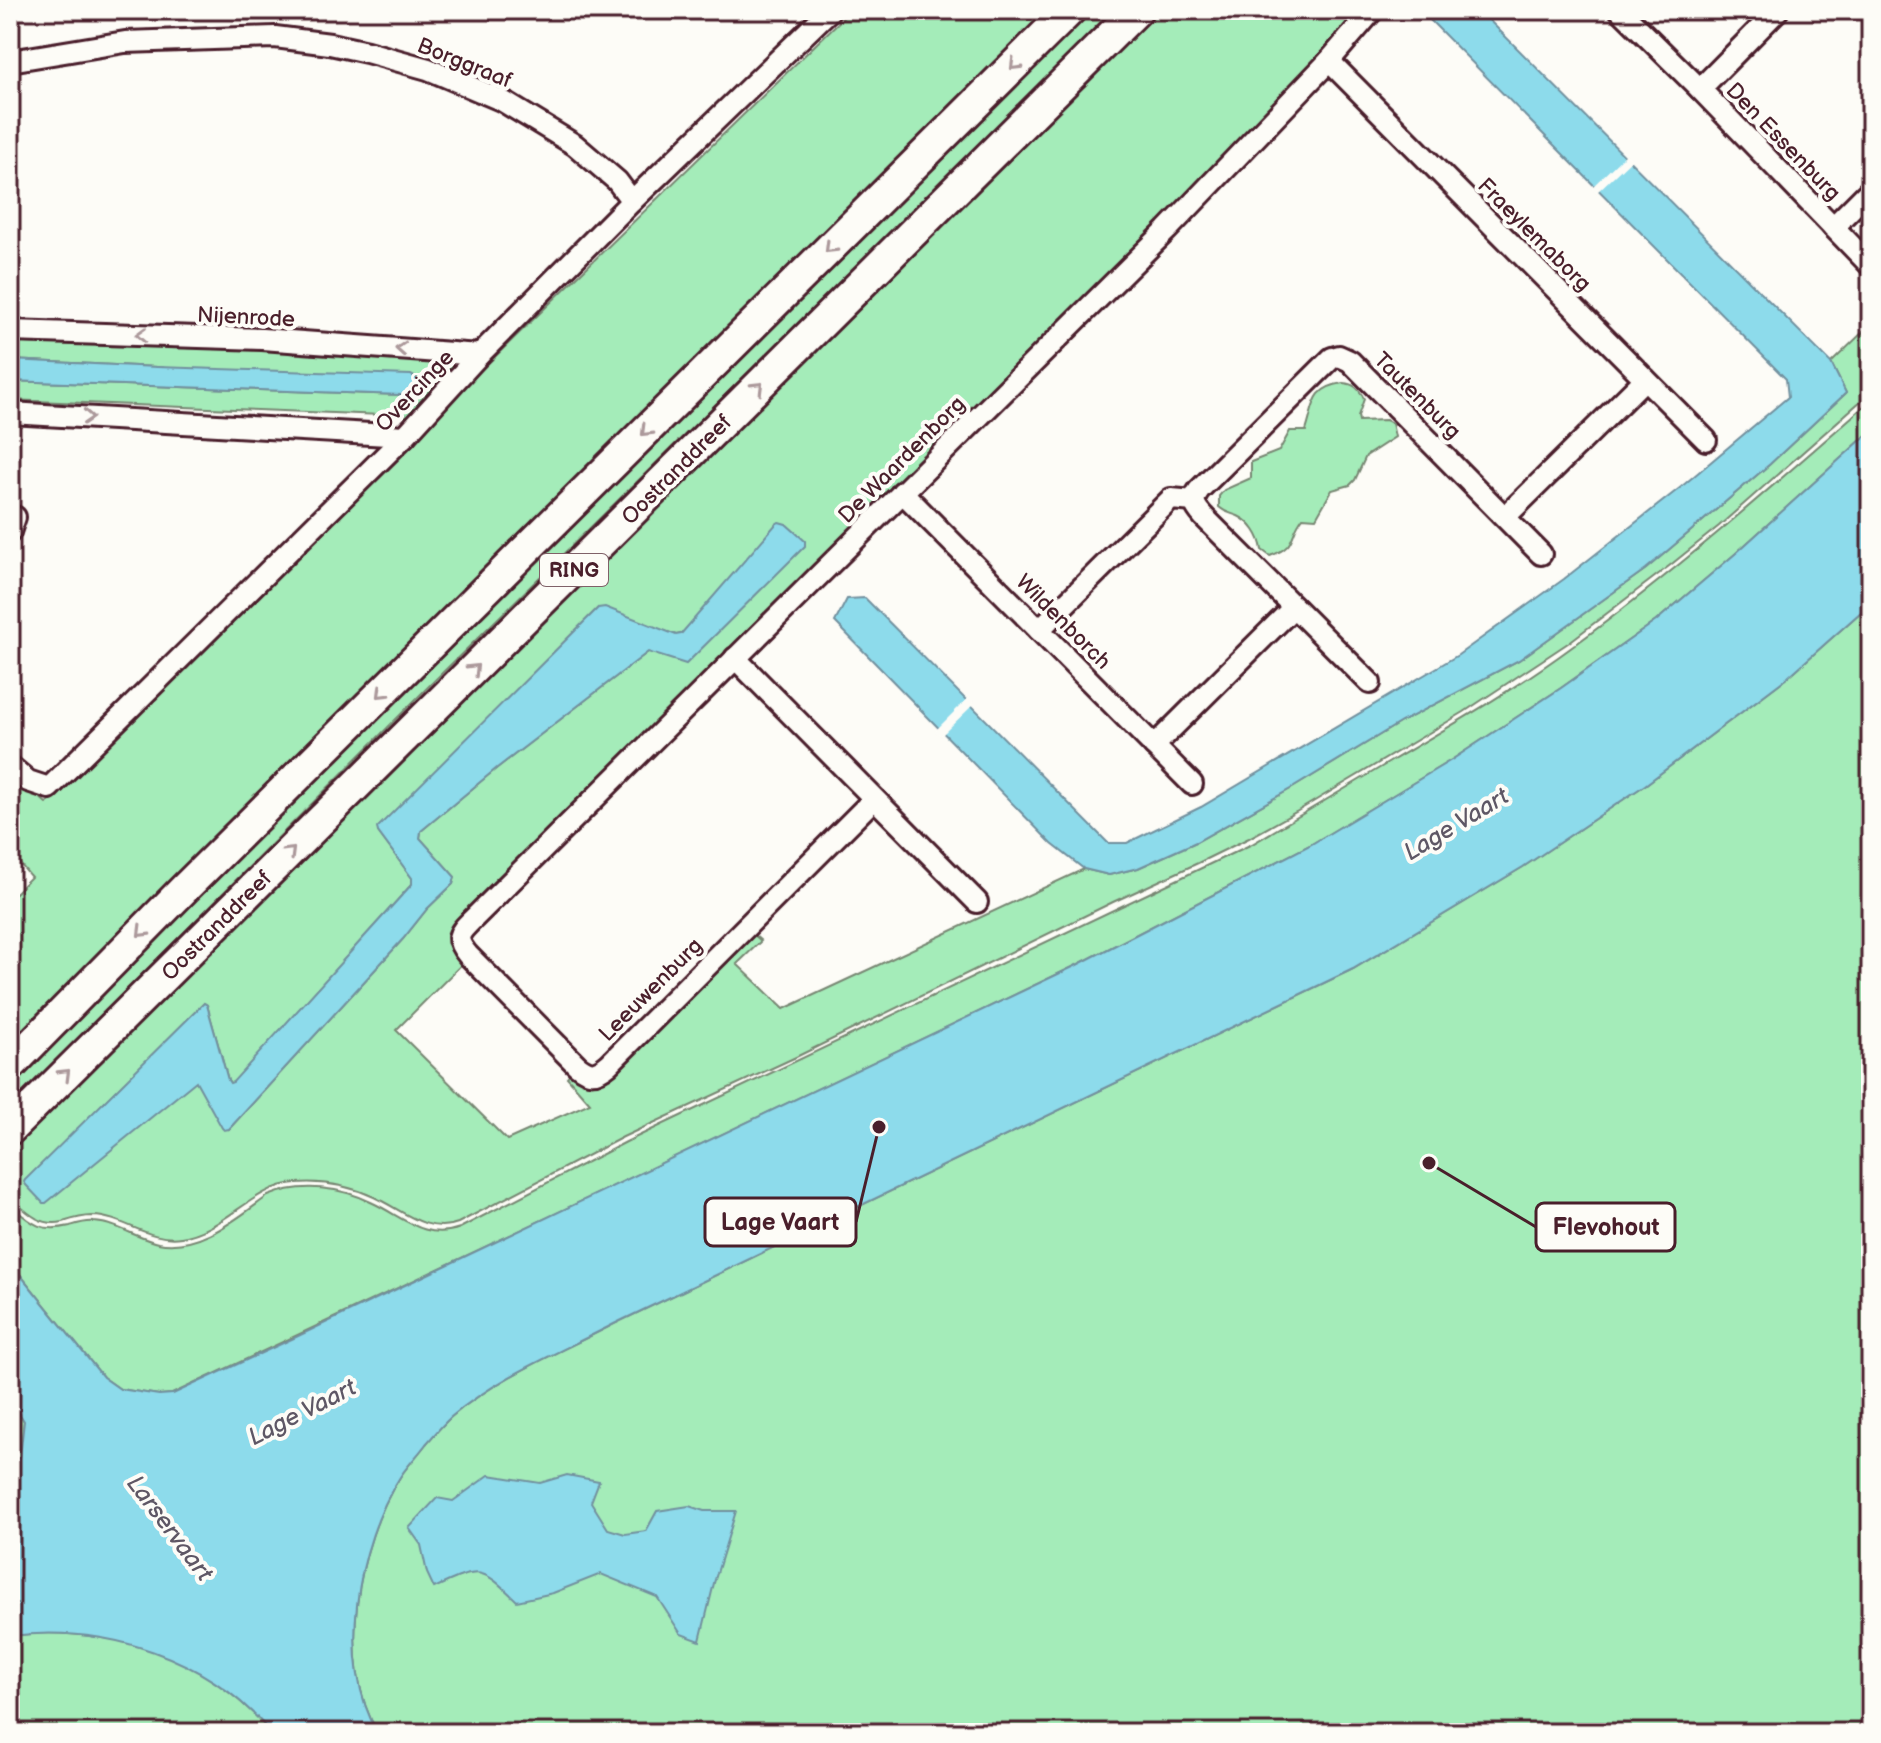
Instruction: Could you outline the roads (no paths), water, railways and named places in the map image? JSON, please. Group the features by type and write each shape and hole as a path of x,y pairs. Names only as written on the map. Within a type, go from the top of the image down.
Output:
{"main road":[{"name":"RING","path":"10,1066 184,889 1070,10"},
{"name":"Oostranddreef","path":"10,1129 1137,10"}],"street":[{"name":"Overcinge","path":"10,766 28,781 49,788 405,436 479,355 632,201 830,10"},
{"name":"De Waardenborg","path":"459,938 474,918 1167,230 1329,61 1373,10"},
{"name":"Den Essenburg","path":"1620,10 1871,266"},
{"name":"Den Essenburg","path":"1700,89 1778,10"},
{"name":"Borggraaf","path":"10,61 125,42 275,37 367,52 428,69 501,100 575,145 617,181 632,201"},
{"name":"Fraeylemaborg","path":"1329,61 1706,440"},
{"name":"Den Essenburg","path":"1833,227 1871,189"},
{"name":"Nijenrode","path":"10,331 262,339 479,355"},
{"name":"Tautenburg","path":"1194,501 1199,490 1227,461 1323,366 1339,356 1348,359 1541,554"},
{"path":"1505,517 1645,379"},
{"path":"10,413 405,436"},
{"name":"Wildenborch","path":"902,492 1192,784"},
{"path":"1039,630 1171,499 1194,501 1204,517 1370,683"},
{"path":"10,516 15,517 10,532"},
{"path":"1154,746 1294,607"},
{"path":"735,658 977,902"},
{"name":"Leeuwenburg","path":"459,938 468,955 577,1065 594,1074 609,1064 874,799"}],"water":[{"path":"1428,10 1479,10 1831,363 1846,393 1770,464 1646,569 1519,660 1401,722 1196,842 1138,868 1109,875 1084,869 1052,844 835,622 847,599 865,598 1108,843 1127,843 1201,807 1458,655 1564,579 1788,397 1786,379 1429,19"},
{"path":"10,360 411,375 417,378 417,383 402,395 10,381"},
{"name":"Larservaart","path":"1871,431 1871,603 1788,677 1645,785 1523,867 1353,969 551,1355 509,1377 451,1417 400,1477 385,1504 363,1569 355,1639 358,1673 365,1705 378,1733 271,1733 246,1707 217,1684 153,1652 118,1641 82,1635 10,1636 10,1469 20,1457 24,1421 10,1398 10,1262 103,1377 120,1389 173,1394 1075,966 1310,845 1453,759 1656,621"},
{"path":"779,522 786,524 805,541 805,546 686,664 648,652 497,768 421,831 420,838 455,877 453,884 229,1129 222,1128 196,1081 46,1203 26,1185 25,1180 204,1003 228,1080 233,1082 412,884 412,878 377,828 598,608 605,607 676,635 681,634"},
{"path":"489,1475 540,1483 567,1475 599,1481 591,1502 608,1529 625,1534 646,1531 657,1511 689,1506 704,1511 736,1511 700,1641 681,1634 657,1597 601,1574 553,1593 517,1601 495,1581 479,1574 461,1576 434,1588 421,1545 409,1528 437,1498 453,1501"}],"place":[{"name":"Lage Vaart","path":"879,1127"},
{"name":"Flevohout","path":"1429,1163"}]}
